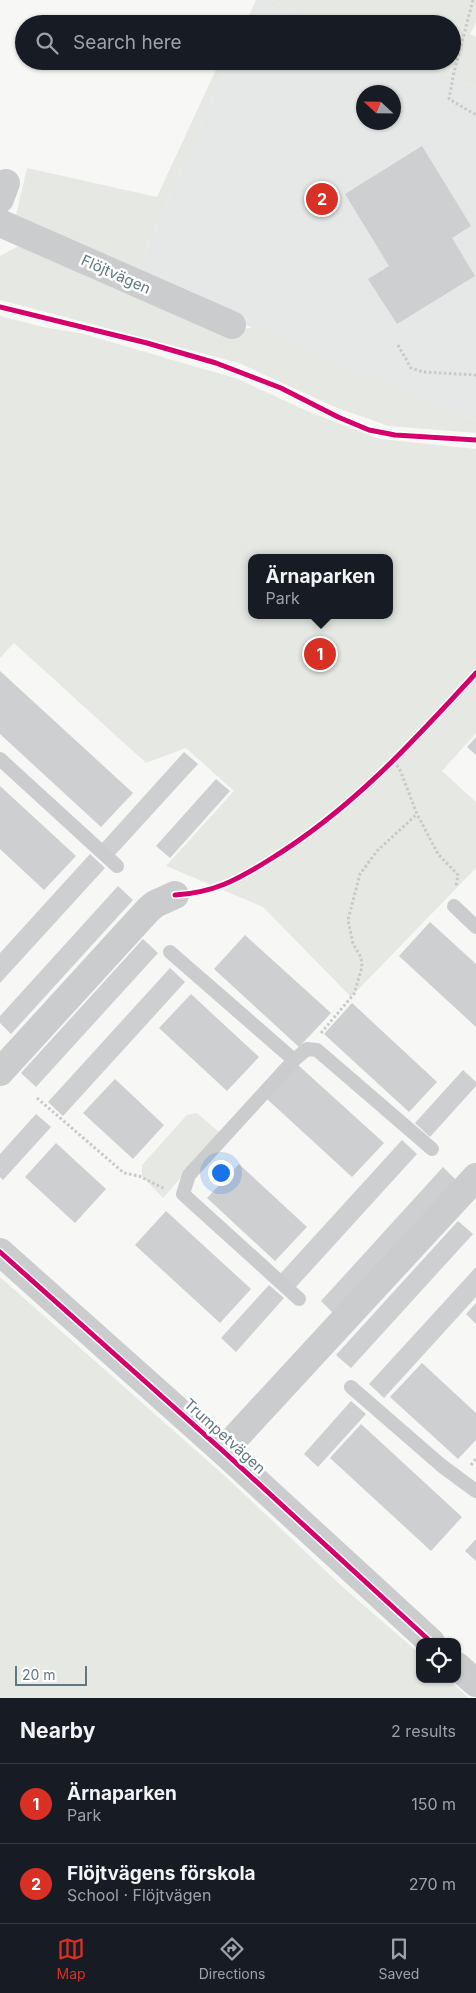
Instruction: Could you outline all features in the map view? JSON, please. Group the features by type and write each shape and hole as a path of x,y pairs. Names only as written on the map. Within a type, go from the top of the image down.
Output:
{"street":[{"name":"Flöjtvägen","path":"0,224 232,325"},
{"path":"0,1072 148,910 155,904 175,895"},
{"path":"223,1452 476,1177"},
{"name":"Trumpetvägen","path":"0,1252 427,1638"},
{"path":"461,1670 476,1683"}],"lane":[{"path":"0,759 116,866"},
{"path":"454,906 476,926"},
{"path":"170,952 294,1060"},
{"path":"299,1300 183,1194 189,1175 294,1060 307,1049 317,1050 432,1149"},
{"path":"351,1387 442,1466 476,1491"}],"path":[{"path":"461,45 473,0"},
{"path":"455,70 450,100 476,115"},
{"path":"398,345 411,368 423,372 476,375"},
{"path":"388,767 399,756"},
{"path":"394,762 400,770 416,814 438,854 458,875 454,906"},
{"path":"307,1049 354,994 362,967 361,957 353,944 348,920 360,874 377,851 416,814"},
{"path":"37,1098 124,1173 139,1176 171,1192 183,1194"}],"shaded area":[{"path":"256,0 271,0 306,15 249,15"},
{"path":"271,0 476,0 476,22 470,34 476,37 476,87 437,70 461,70 461,15 306,15"},
{"path":"216,70 225,70 135,275 16,215 27,168 157,197"},
{"path":"225,70 437,70 476,87 476,421 244,324 135,275"},
{"path":"22,244 222,334 253,327 476,421 476,433 389,426 337,408 239,363 0,300 0,256"},
{"path":"0,316 43,327 84,334 238,379 307,411 380,439 476,449 476,733 442,771 476,802 476,868 351,997 263,907 166,866 234,791 186,748 146,763 14,643 0,658"},
{"path":"197,1113 220,1133 163,1198 142,1176 142,1165 187,1115"},
{"path":"0,1277 227,1478 346,1590 416,1651 416,1683 453,1683 468,1698 0,1698"}],"building":[{"path":"422,146 471,226 452,238 475,276 397,324 368,279 389,266 345,194"},
{"path":"0,671 133,793 101,827 0,734"},
{"path":"476,737 476,755 467,747"},
{"path":"184,752 198,764 114,856 101,844"},
{"path":"216,779 230,791 170,858 156,846"},
{"path":"0,786 76,856 44,890 0,849"},
{"path":"90,854 105,868 0,983 0,953"},
{"path":"118,886 133,900 11,1034 0,1023 0,1016"},
{"path":"430,922 476,964 476,1027 399,956"},
{"path":"245,935 331,1013 299,1047 214,969"},
{"path":"143,939 158,953 36,1087 21,1073"},
{"path":"170,968 185,982 63,1116 48,1102"},
{"path":"191,994 259,1057 227,1091 159,1028"},
{"path":"352,1003 437,1082 409,1112 324,1034"},
{"path":"298,1065 384,1143 352,1177 267,1099"},
{"path":"463,1070 476,1082 476,1086 430,1137 415,1123"},
{"path":"115,1079 164,1125 133,1159 83,1113"},
{"path":"36,1114 51,1127 3,1180 0,1177 0,1154"},
{"path":"402,1140 417,1154 295,1288 280,1274"},
{"path":"56,1143 106,1189 75,1223 25,1177"},
{"path":"239,1164 307,1227 275,1261 207,1198"},
{"path":"443,1167 457,1181 335,1315 321,1301"},
{"path":"166,1211 251,1289 220,1323 135,1245"},
{"path":"458,1221 473,1234 351,1368 336,1355"},
{"path":"476,1267 476,1297 384,1398 369,1384"},
{"path":"269,1285 284,1298 236,1352 221,1338"},
{"path":"476,1303 476,1324 466,1314"},
{"path":"422,1363 476,1413 476,1440 458,1459 390,1397"},
{"path":"351,1401 366,1414 318,1467 304,1454"},
{"path":"361,1424 462,1517 431,1551 330,1458"},
{"path":"476,1539 476,1561 465,1551"}],"cycle path":[{"path":"0,307 147,343 216,363 281,388 338,417 369,430 395,435 476,440"},
{"path":"175,895 201,892 235,879 257,867 327,820 404,750 476,673"},
{"path":"0,1252 223,1451 427,1638"}],"place":[{"name":"Flöjtvägens förskola","path":"322,199"},
{"name":"Ärnaparken","path":"320,654"}]}
